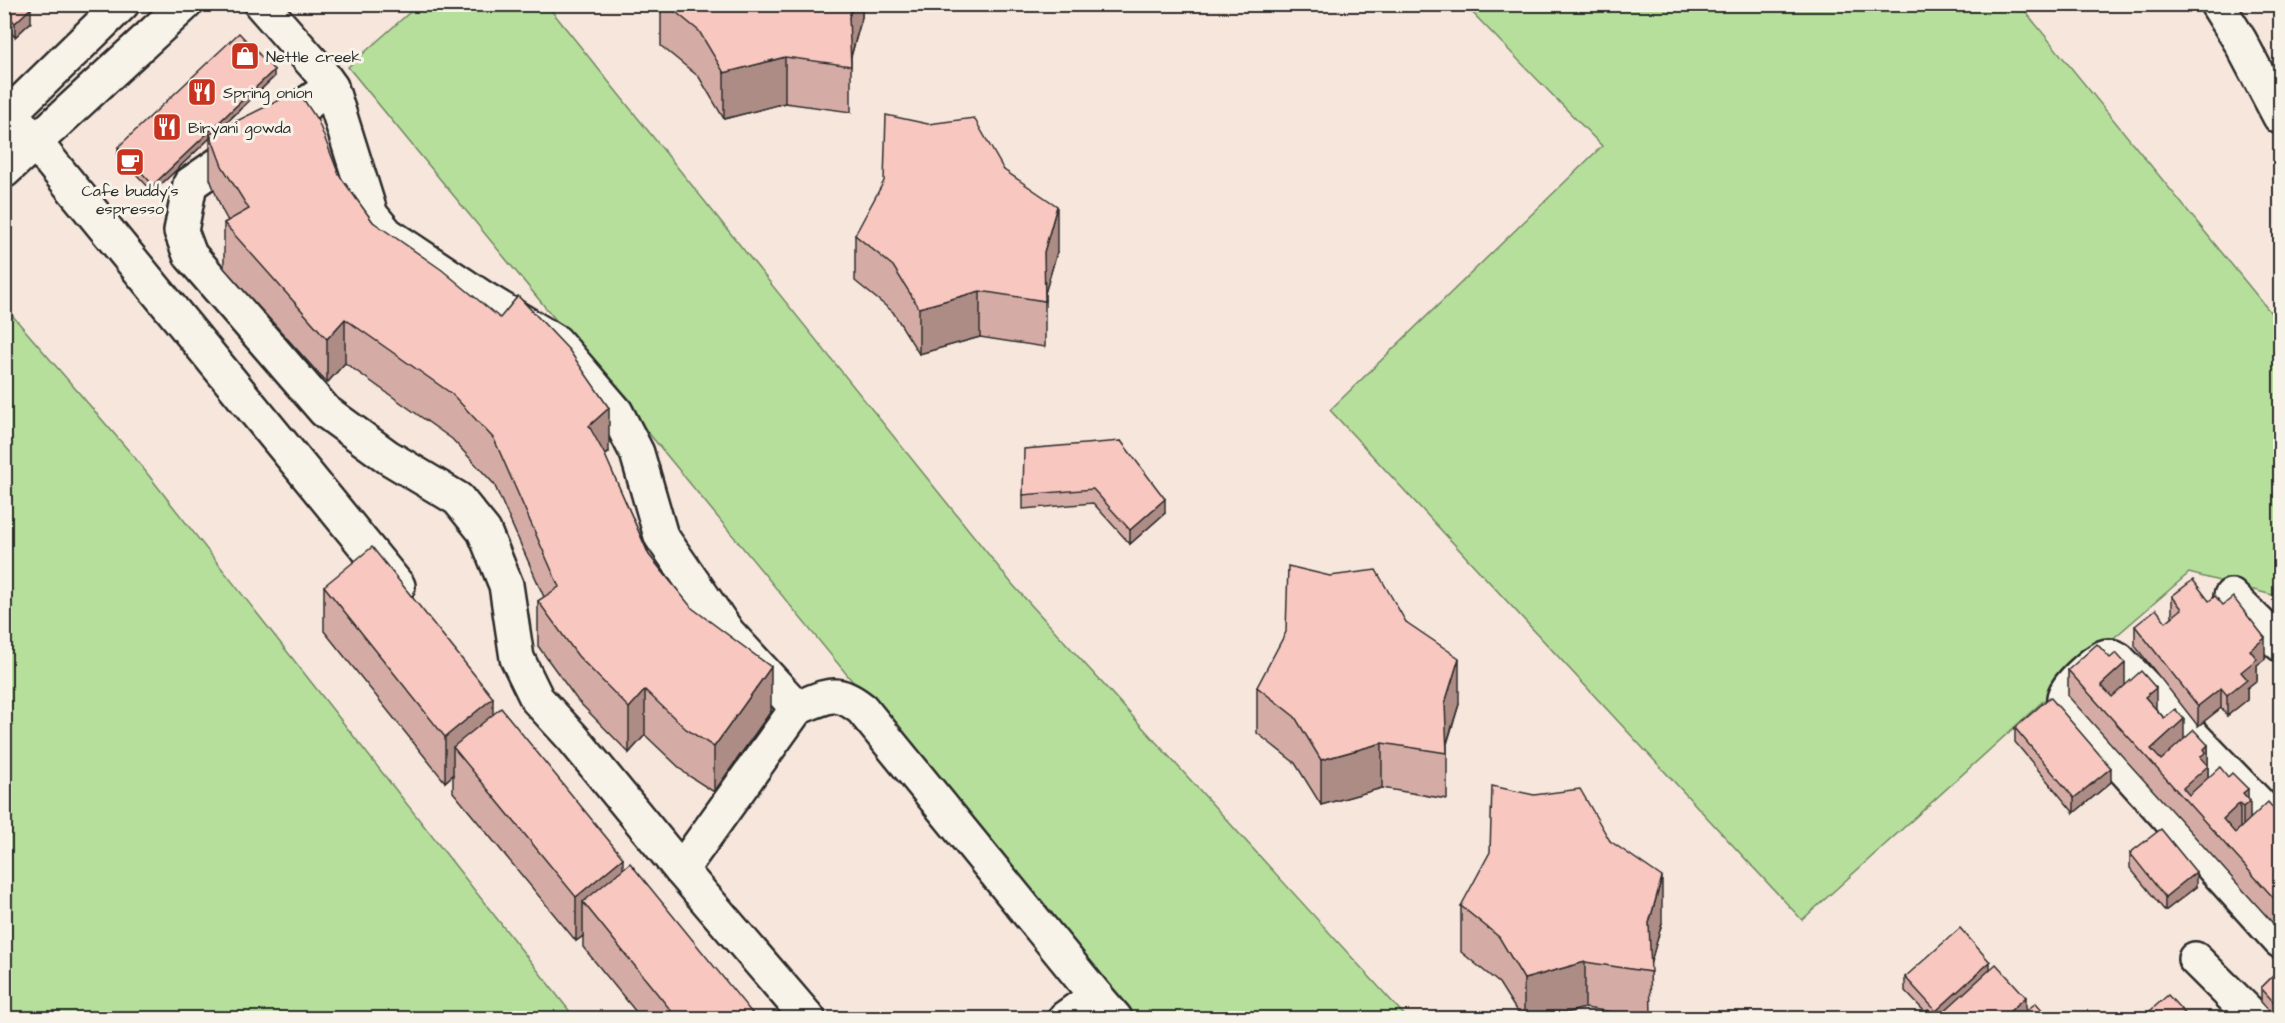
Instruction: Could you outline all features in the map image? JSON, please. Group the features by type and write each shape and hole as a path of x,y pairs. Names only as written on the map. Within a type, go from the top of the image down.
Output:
{"street":[{"path":"122,4 8,116 36,142 416,609"},
{"path":"4,171 184,4"},
{"path":"261,4 331,87 371,215 387,234 483,298 556,342 616,412 637,453 661,536 728,633 797,708"},
{"path":"2217,4 2280,117"},
{"path":"331,87 190,184 181,231 190,255 325,411 388,457 458,499 478,523 484,531 506,585 517,658 537,699 572,737 681,870 808,1018"},
{"path":"2231,596 2280,644"},
{"path":"2280,826 2118,659 2113,656 2101,659 2064,692 2064,698 2070,709 2280,941"},
{"path":"681,870 797,708 831,695 847,697 862,709 1106,1007 1065,1018"},
{"path":"2195,959 2254,1018"}],"green space":[{"path":"418,5 547,5 1013,585 1407,1018 1129,1018 348,67"},
{"path":"1465,5 2020,5 2280,324 2280,597 2189,573 2094,655 1802,920 1330,410 1602,146"},
{"path":"5,307 135,458 575,1018 5,1018"}],"building":[{"path":"4,4 28,4 31,8 15,23 4,11"},
{"path":"666,4 853,4 849,17 851,66 785,57 724,73 699,31"},
{"path":"239,33 274,70 153,185 118,147"},
{"path":"298,91 318,121 339,175 373,222 442,270 500,318 518,296 569,350 609,408 589,426 605,455 649,555 692,608 771,667 714,747 686,729 645,690 629,708 578,656 538,601 559,587 494,439 452,394 345,319 327,339 224,223 249,209 222,166 210,134"},
{"path":"886,115 928,124 974,118 1004,170 1057,206 1044,252 1045,301 980,291 919,308 893,266 855,235 884,181"},
{"path":"1121,441 1165,499 1130,530 1093,489 1023,495 1024,449"},
{"path":"372,547 493,698 445,737 324,586"},
{"path":"1288,566 1330,576 1376,570 1406,622 1459,658 1445,703 1447,753 1382,743 1321,760 1295,717 1257,687 1286,632"},
{"path":"2193,580 2209,601 2215,596 2223,605 2233,597 2265,638 2250,650 2257,659 2241,672 2247,679 2227,695 2221,688 2198,706 2135,626 2156,609 2166,622 2182,609 2172,596"},
{"path":"2097,644 2110,658 2116,653 2125,663 2101,685 2112,697 2141,671 2156,688 2145,697 2164,718 2175,709 2184,719 2151,749 2161,760 2194,730 2208,745 2204,749 2206,752 2200,757 2208,766 2183,788 2189,795 2220,767 2228,777 2232,773 2248,789 2243,793 2250,801 2243,807 2240,803 2223,819 2235,833 2268,802 2280,816 2277,821 2280,825 2280,905 2068,670"},
{"path":"2050,697 2111,768 2074,798 2015,728"},
{"path":"501,708 623,858 576,897 453,747"},
{"path":"1492,786 1534,795 1580,789 1610,841 1662,877 1649,923 1651,972 1585,962 1524,979 1499,937 1461,906 1490,852"},
{"path":"2161,829 2196,872 2165,897 2130,853"},
{"path":"630,863 752,1013 745,1018 677,1018 583,902"},
{"path":"1960,928 1990,962 1936,1011 1905,977"},
{"path":"1996,964 2026,997 2002,1018 1943,1018 1940,1015"},
{"path":"2280,969 2280,1009 2261,988"},
{"path":"2168,995 2189,1018 2142,1018"},
{"path":"2036,1003 2049,1018 2017,1018"},
{"path":"1928,1010 1936,1018 1918,1018"}],"place":[{"name":"Nettle creek","path":"245,56"},
{"name":"Spring onion","path":"202,92"},
{"name":"Biryani gowda","path":"167,127"},
{"name":"Cafe buddy’s espresso","path":"130,162"}]}
